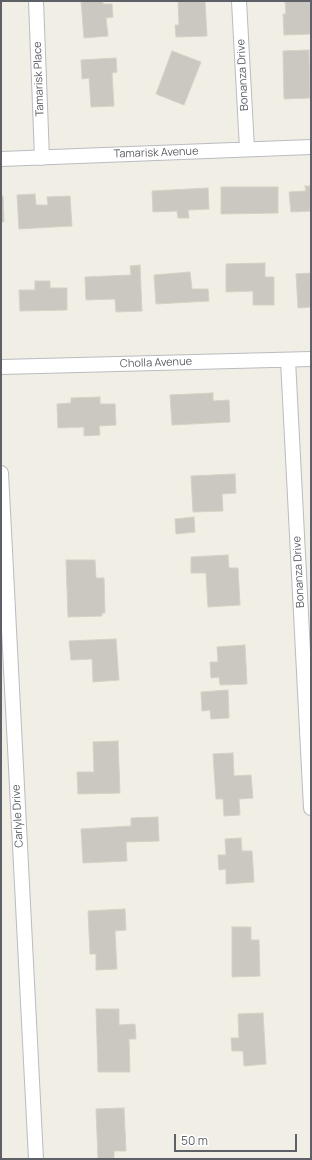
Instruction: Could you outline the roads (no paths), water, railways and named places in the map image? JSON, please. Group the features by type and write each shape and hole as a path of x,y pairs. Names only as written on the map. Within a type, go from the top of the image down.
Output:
{"street":[{"name":"Tamarisk Place","path":"36,1 42,158"},
{"name":"Bonanza Drive","path":"239,1 246,149"},
{"name":"Tamarisk Avenue","path":"1,159 311,147"},
{"name":"Cholla Avenue","path":"1,367 311,359"},
{"name":"Bonanza Drive","path":"288,360 311,808"},
{"name":"Carlyle Drive","path":"1,473 36,1159"}]}
